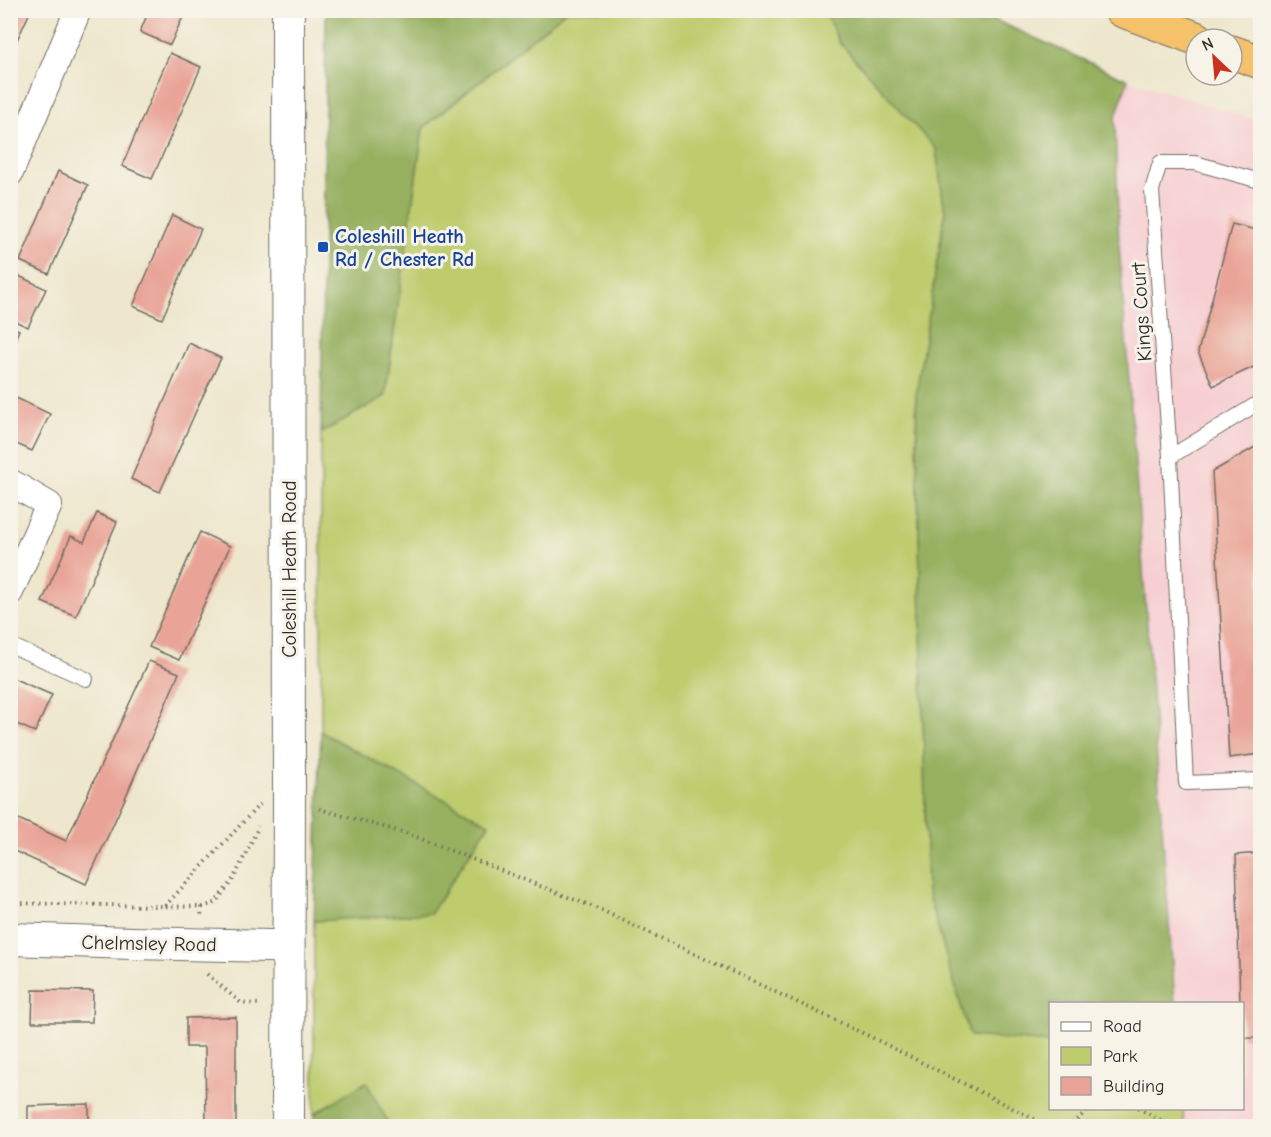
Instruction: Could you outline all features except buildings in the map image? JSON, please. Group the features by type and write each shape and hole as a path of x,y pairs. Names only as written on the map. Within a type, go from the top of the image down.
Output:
{"highway":[{"path":"1121,10 1184,34"},
{"path":"1244,56 1260,62"}],"street":[{"path":"10,173 78,10"},
{"name":"Coleshill Heath Road","path":"288,10 275,806 288,947 288,1126"},
{"path":"10,482 49,505 10,592"},
{"name":"Chelmsley Road","path":"10,939 288,947"}],"lane":[{"name":"Kings Court","path":"1170,457 1152,190 1160,163 1195,163 1260,181"},
{"path":"1260,402 1170,457 1186,783 1260,780"},
{"path":"10,645 86,679"}],"path":[{"path":"10,903 164,906 263,801 275,806 409,834 601,910 880,1041 1048,1126"},
{"path":"202,907 215,903 234,878 257,830 259,820"},
{"path":"204,972 241,1003 288,1004"},
{"path":"1061,1126 1070,1126 1088,1110"},
{"path":"1142,1110 1172,1126"}],"shaded area":[{"path":"1128,80 1260,121 1260,1126 1184,1126 1183,1110 1244,1110 1244,1002 1175,1002 1119,245 1115,119"}],"green space":[{"path":"326,11 566,11 423,128 385,396 321,433"},
{"path":"566,11 824,11 840,43 936,148 945,213 916,396 927,892 970,1035 1049,1043 1049,1110 1183,1110 1184,1126 390,1126 366,1083 314,1114 314,921 431,913 489,824 321,732 321,433 385,396 423,128"},
{"path":"824,11 975,11 1128,80 1115,119 1119,245 1175,1002 1049,1002 1049,1043 970,1036 927,892 916,395 945,213 936,149 840,43"},
{"path":"321,732 489,824 431,913 314,921"},
{"path":"366,1082 390,1126 314,1126 314,1114"}],"place":[{"name":"Coleshill Heath Rd / Chester Rd","path":"323,247"}]}
